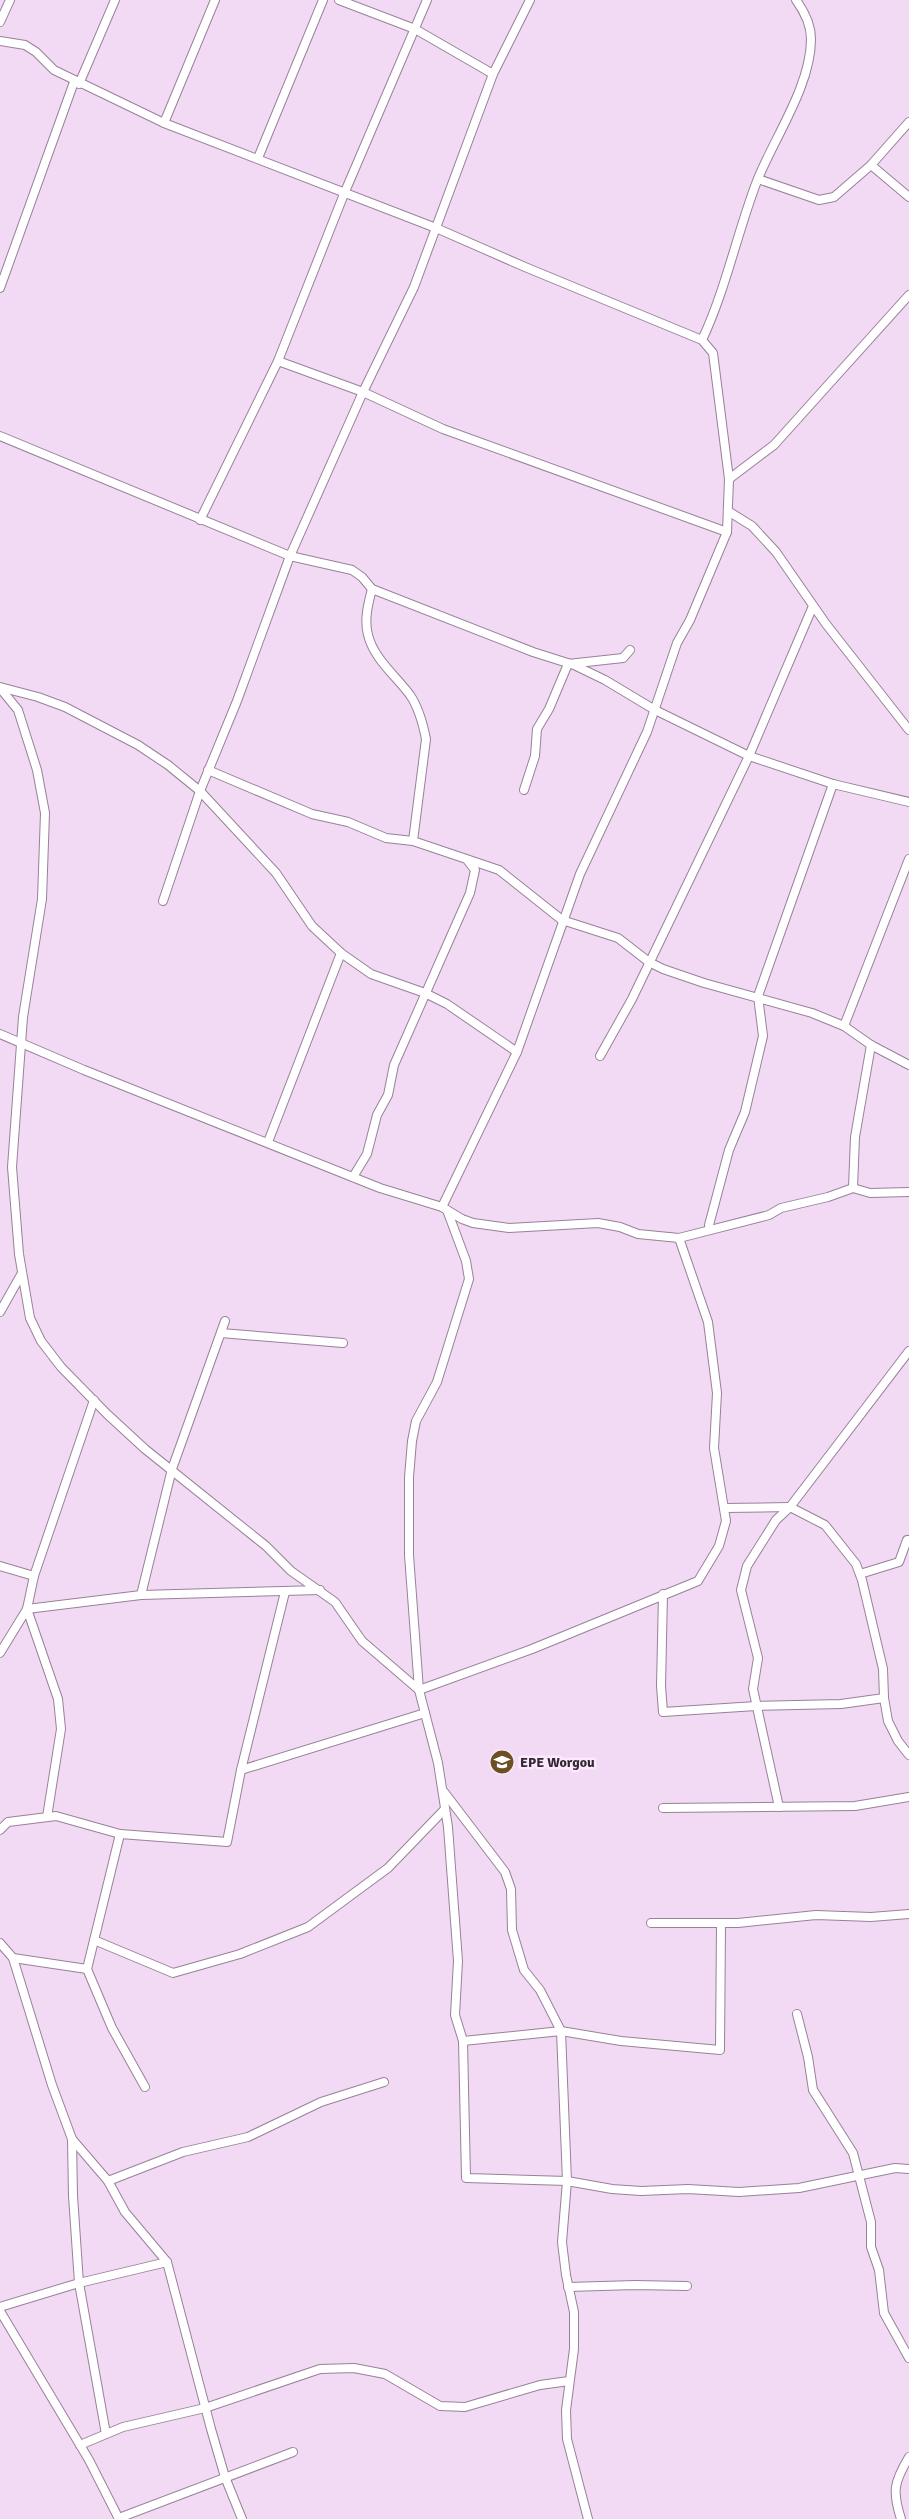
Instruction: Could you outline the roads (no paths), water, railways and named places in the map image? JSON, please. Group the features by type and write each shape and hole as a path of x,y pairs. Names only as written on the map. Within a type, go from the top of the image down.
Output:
{"street":[{"path":"0,22 10,0"},
{"path":"0,288 77,83 115,0"},
{"path":"164,123 215,0"},
{"path":"258,158 323,0"},
{"path":"339,0 414,29 493,74"},
{"path":"200,520 278,361 344,194 427,0"},
{"path":"164,901 200,791 237,701 290,556 363,392 414,287 493,74 530,0"},
{"path":"702,340 718,302 738,232 758,179 796,97 810,48 810,30 796,0"},
{"path":"0,41 25,46 36,52 54,70 77,83 164,123 436,228 702,340 713,352 716,362 729,479 727,532 690,620 677,643 647,732 595,841 562,920 542,983 516,1052 444,1209 466,1261 469,1279 437,1382 416,1421 410,1456 409,1555 419,1690 445,1809 458,1961 455,2015 463,2041 466,2178 567,2181 631,2190 688,2189 738,2192 799,2188 895,2168 909,2169"},
{"path":"758,179 819,200 834,197 871,165 909,122"},
{"path":"871,165 909,197"},
{"path":"729,479 774,445 909,295"},
{"path":"278,361 363,392 443,429 727,532"},
{"path":"0,436 290,556 352,570 362,577 372,589 605,680 655,710 749,756 833,784 909,802"},
{"path":"728,511 752,526 776,552 813,606 909,730"},
{"path":"372,589 367,609 368,634 373,648 411,697 424,725 426,739 413,841"},
{"path":"600,1056 632,999 749,756 813,606"},
{"path":"568,664 623,658 630,650"},
{"path":"524,790 535,756 537,729 549,709 568,664"},
{"path":"0,687 38,696 99,724 138,745 168,765 200,791 276,873 312,926 341,953 370,974 426,993 464,1015 516,1052"},
{"path":"0,687 18,710 37,770 45,813 42,898 23,1017 23,1044 14,1124 12,1167 22,1272 30,1318 41,1341 61,1367 132,1437 291,1571 335,1602 362,1641 419,1690"},
{"path":"208,770 312,814 348,822 386,838 413,841 499,870 562,920 618,938 649,962 704,983 812,1012 844,1026 871,1045 909,1065"},
{"path":"710,1230 709,1225 729,1150 745,1112 762,1036 758,996 833,784"},
{"path":"844,1026 909,859"},
{"path":"353,1177 367,1154 377,1115 388,1094 394,1065 470,893 474,870 468,861"},
{"path":"268,1142 341,953"},
{"path":"0,1034 84,1070 353,1177 444,1209 462,1219 490,1226 538,1227 598,1223 620,1227 638,1234 679,1238 769,1215 782,1208 828,1197 852,1188 870,1193 909,1192"},
{"path":"852,1188 855,1137 871,1045"},
{"path":"419,1690 532,1649 698,1581 719,1546 726,1521 714,1448 717,1393 708,1322 679,1238"},
{"path":"0,1312 22,1272"},
{"path":"141,1595 172,1469 225,1321"},
{"path":"221,1333 343,1343"},
{"path":"779,1807 753,1689 758,1658 741,1590 747,1566 776,1520 790,1507 909,1351"},
{"path":"0,1653 27,1609 34,1576 94,1400"},
{"path":"724,1508 790,1507 825,1525 856,1564 883,1669 884,1698 888,1721 898,1741 909,1755"},
{"path":"860,1574 899,1562 907,1540 909,1540"},
{"path":"0,1566 34,1576"},
{"path":"27,1609 141,1595 320,1590"},
{"path":"0,1830 8,1822 56,1816 120,1834 227,1842 241,1770 285,1592"},
{"path":"663,1594 661,1686 663,1712 756,1706 841,1704 884,1698"},
{"path":"27,1609 58,1699 61,1729 47,1817"},
{"path":"241,1770 425,1713"},
{"path":"442,1790 505,1872 511,1889 512,1930 524,1970 540,1990 561,2031 567,2181 562,2242 568,2287 574,2312 574,2349 569,2381 567,2440 588,2519"},
{"path":"663,1808 855,1806 909,1797"},
{"path":"94,1940 173,1973 240,1954 308,1927 388,1868 445,1809"},
{"path":"120,1834 87,1969 112,2028 145,2087"},
{"path":"651,1923 720,1924 780,1920 816,1915 871,1917 909,1914"},
{"path":"463,2041 561,2031 621,2040 720,2050 720,1924"},
{"path":"0,1943 13,1958 52,2085 72,2139 73,2196 79,2283 106,2434"},
{"path":"13,1958 87,1969"},
{"path":"797,2014 808,2057 813,2090 853,2153 870,2222 871,2247 879,2270 884,2313 909,2358"},
{"path":"108,2181 183,2152 248,2138 321,2102 384,2082"},
{"path":"72,2139 108,2181 125,2212 167,2262 225,2477 242,2519"},
{"path":"0,2307 79,2283 167,2262"},
{"path":"568,2287 687,2286"},
{"path":"0,2311 80,2445 119,2519 292,2452"},
{"path":"80,2445 123,2427 205,2408 320,2369 354,2368 385,2374 440,2406 465,2407 540,2385 569,2381"},
{"path":"901,2519 895,2502 896,2478 909,2457"}],"place":[{"name":"EPE Worgou","path":"502,1762"}]}
